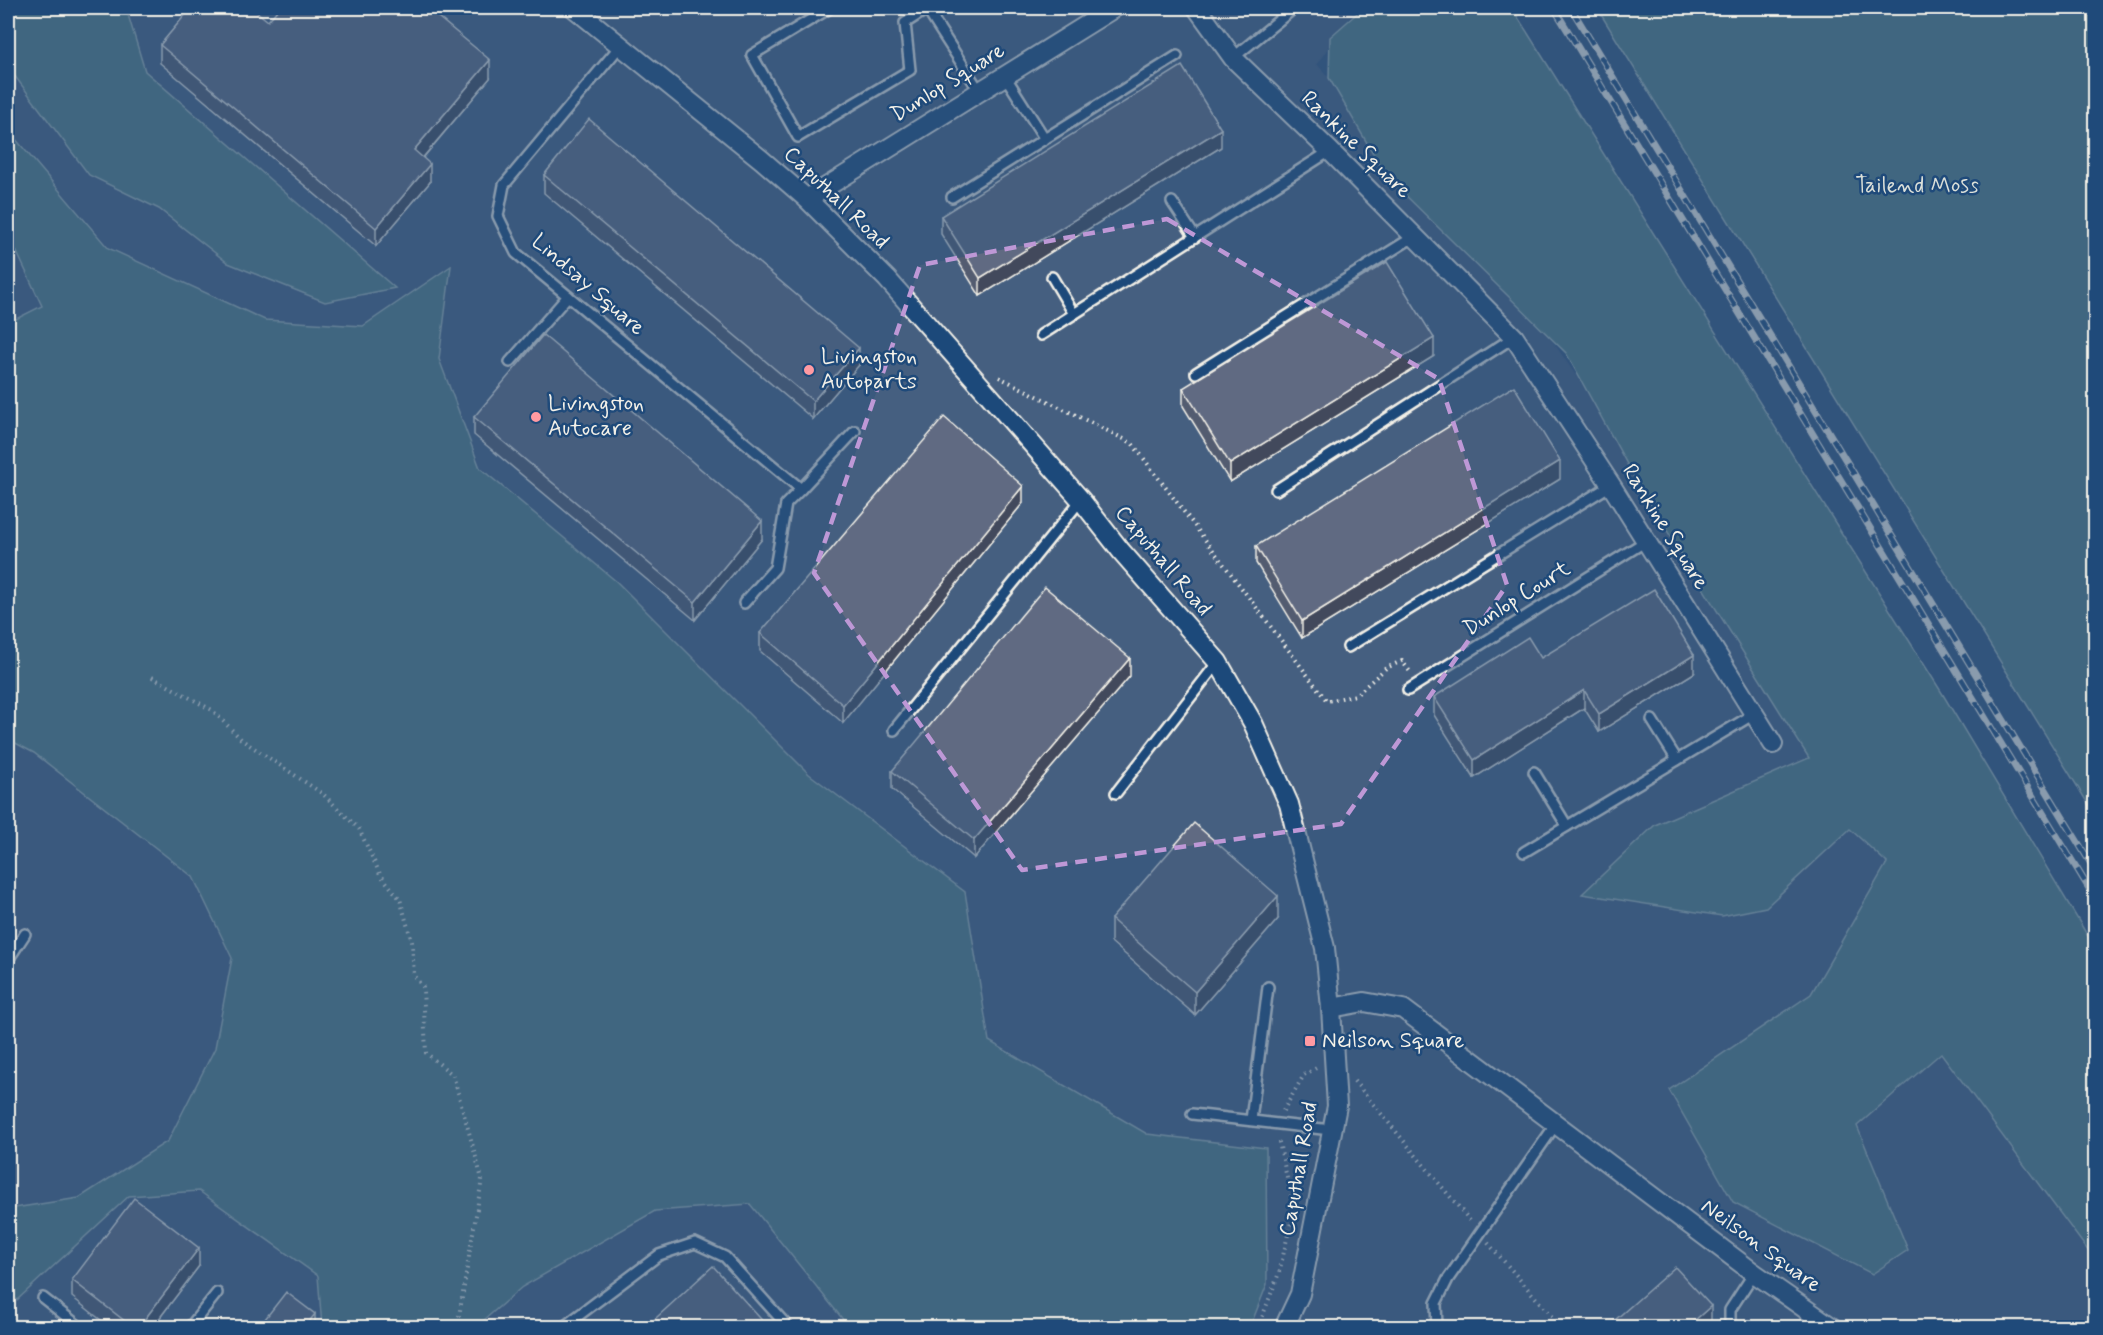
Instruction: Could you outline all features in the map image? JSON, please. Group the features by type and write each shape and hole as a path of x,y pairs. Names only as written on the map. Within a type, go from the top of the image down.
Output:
{"street":[{"name":"Caputhall Road","path":"574,8 807,199 886,279 1081,500 1218,662 1253,723 1289,804 1325,948 1334,1057 1336,1106 1300,1294 1284,1328"},
{"name":"Dunlop Square","path":"807,199 1114,8"},
{"name":"Rankine Square","path":"1197,8 1233,58 1330,151 1514,337 1611,484 1773,744"},
{"name":"Neilson Square","path":"1331,1008 1364,1002 1402,1010 1754,1273 1833,1328"}],"lane":[{"path":"830,8 752,55 798,137 910,70 905,23 927,8 980,92"},
{"path":"1233,58 1294,8"},
{"name":"Lindsay Square","path":"621,45 504,185 498,216 516,253 801,489"},
{"path":"951,197 1177,56"},
{"path":"1005,76 1045,139"},
{"path":"1041,335 1330,151"},
{"path":"1172,202 1195,237"},
{"path":"1196,373 1415,236"},
{"path":"1052,277 1074,314"},
{"path":"510,362 568,296"},
{"path":"1276,490 1514,337"},
{"path":"744,603 775,568 786,504 855,431"},
{"path":"1348,647 1611,484"},
{"path":"894,730 1081,500"},
{"name":"Dunlop Court","path":"1408,690 1646,541"},
{"path":"1116,793 1218,662"},
{"path":"1524,852 1754,714"},
{"path":"1652,720 1677,760"},
{"path":"1534,772 1567,826"},
{"path":"8,960 25,934"},
{"path":"1251,1120 1268,987"},
{"path":"1192,1114 1331,1130"},
{"path":"1437,1328 1436,1303 1448,1279 1556,1124"},
{"path":"562,1328 659,1255 695,1243 725,1257 789,1328"},
{"path":"1730,1328 1730,1310 1754,1273"},
{"path":"189,1328 217,1293"},
{"path":"43,1298 81,1328"}],"path":[{"path":"995,375 1132,443 1327,701 1356,695 1386,668 1402,661 1419,683"},
{"path":"152,677 212,710 242,740 323,794 359,829 380,874 400,899 412,942 414,976 423,987 426,1053 453,1075 482,1179 457,1328"},
{"path":"1258,1328 1279,1273 1294,1209 1276,1123 1304,1076 1334,1057 1562,1328"}],"highlighted area":[{"path":"1167,219 1439,379 1507,585 1341,824 1022,870 814,573 920,265"}],"shaded area":[{"path":"8,8 1356,8 1317,64 1536,317 1848,771 2095,1167 2095,1327 8,1327"}],"green space":[{"path":"8,8 126,8 145,71 395,288 325,302 228,263 159,209 89,175 8,67"},
{"path":"1363,8 1512,8 1942,693 2095,948 2095,1260 1941,1053 1857,1126 1908,1250 1872,1274 1733,1202 1669,1090 1811,994 1887,863 1850,829 1766,907 1722,916 1582,894 1655,825 1809,758 1638,484 1566,353 1387,177 1329,78 1330,37"},
{"name":"Tailend Moss","path":"1597,8 2095,8 2095,815"},
{"path":"8,130 108,248 265,320 363,326 451,266 439,359 480,468 617,582 809,774 965,892 989,1041 1147,1134 1266,1148 1267,1284 1250,1327 849,1327 750,1204 655,1211 522,1287 476,1327 322,1327 318,1276 199,1191 129,1196 17,1300 8,1293 8,1209 79,1198 168,1141 215,1048 232,958 193,877 34,753 8,739 8,323 42,306 8,233"}],"building":[{"path":"191,8 252,8 268,21 279,8 427,8 490,60 414,150 430,164 376,228 160,45"},
{"path":"1182,66 1221,129 980,278 941,216"},
{"path":"589,119 859,348 813,401 544,175"},
{"path":"1387,262 1434,338 1230,464 1183,388"},
{"path":"543,335 762,521 695,602 474,417"},
{"path":"1514,386 1560,461 1302,621 1256,546"},
{"path":"944,417 1023,486 843,705 760,633"},
{"path":"1045,587 1130,658 974,840 892,771"},
{"path":"1654,589 1694,655 1599,714 1584,690 1474,760 1434,697 1528,637 1541,658"},
{"path":"1194,823 1278,896 1195,992 1111,919"},
{"path":"134,1198 199,1248 138,1328 134,1328 72,1280"},
{"path":"713,1266 769,1328 645,1328"},
{"path":"1675,1267 1711,1306 1686,1328 1606,1328"},
{"path":"286,1292 315,1314 304,1328 258,1328"}],"railway":[{"path":"1554,8 2096,900"},
{"path":"1571,8 2096,872"}],"place":[{"name":"Livingston Autoparts","path":"809,370"},
{"name":"Livingston Autocare","path":"536,417"},
{"name":"Neilson Square","path":"1310,1041"}]}
